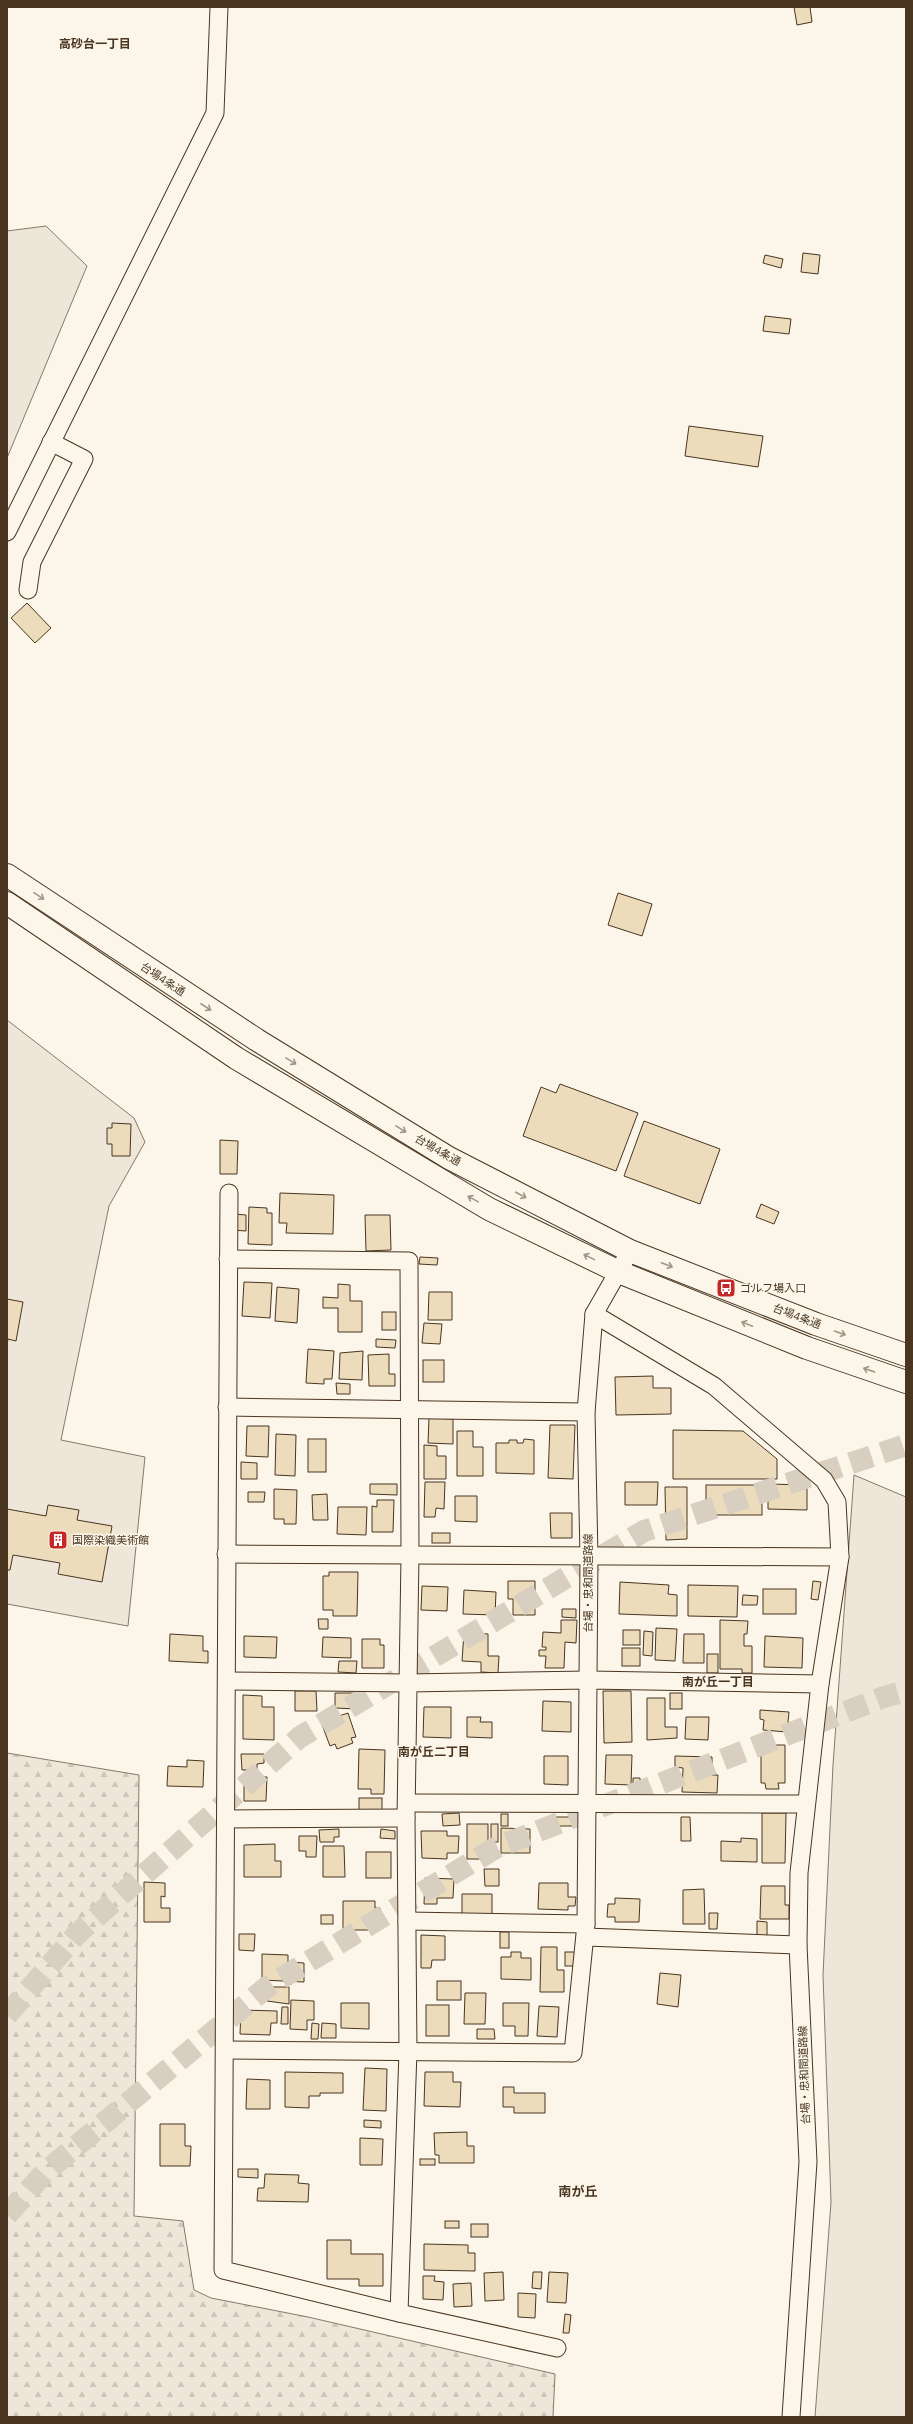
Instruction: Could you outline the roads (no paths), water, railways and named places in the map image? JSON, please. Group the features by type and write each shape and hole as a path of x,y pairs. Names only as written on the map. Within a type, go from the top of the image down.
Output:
{"highway":[{"name":"台場4条通","path":"7,875 257,1040 449,1158 630,1252 816,1324 906,1355"},
{"path":"7,903 236,1058 441,1182 489,1209 619,1272 807,1348 906,1382"}],"street":[{"path":"7,532 214,112 219,7"},
{"path":"28,590 32,562 84,459 51,442"},
{"path":"229,1193 223,2270 399,2313 557,2348"},
{"name":"台場・忠和間道路線","path":"408,2051 573,2053 586,1930 589,1557 586,1412 594,1314 630,1252"},
{"path":"228,1259 409,1261 408,1410 410,1555 406,1810 408,2051 399,2313"},
{"name":"台場・忠和間道路線","path":"594,1314 714,1386 824,1480 837,1502 840,1557 820,1684 805,1804 799,1873 798,1945 808,2162 791,2417"},
{"path":"227,1407 586,1412"},
{"path":"226,1554 589,1557 840,1557"},
{"path":"227,1681 408,1683 589,1680 820,1684"},
{"path":"226,1819 406,1810 586,1804 805,1804"},
{"path":"407,1921 586,1930 798,1945"},
{"path":"225,2050 408,2051"}],"tunnel":[{"path":"7,2015 78,1933 300,1737 644,1531 906,1445"},
{"path":"7,2215 44,2173 267,1987 497,1847 884,1697 906,1691"}],"place":[{"name":"ゴルフ場入口","path":"726,1288"},
{"name":"国際染織美術館","path":"58,1540"}],"district":[{"name":"高砂台一丁目","path":"95,43"},
{"name":"南が丘一丁目","path":"718,1681"},
{"name":"南が丘二丁目","path":"434,1751"},
{"name":"南が丘","path":"578,2191"}]}
